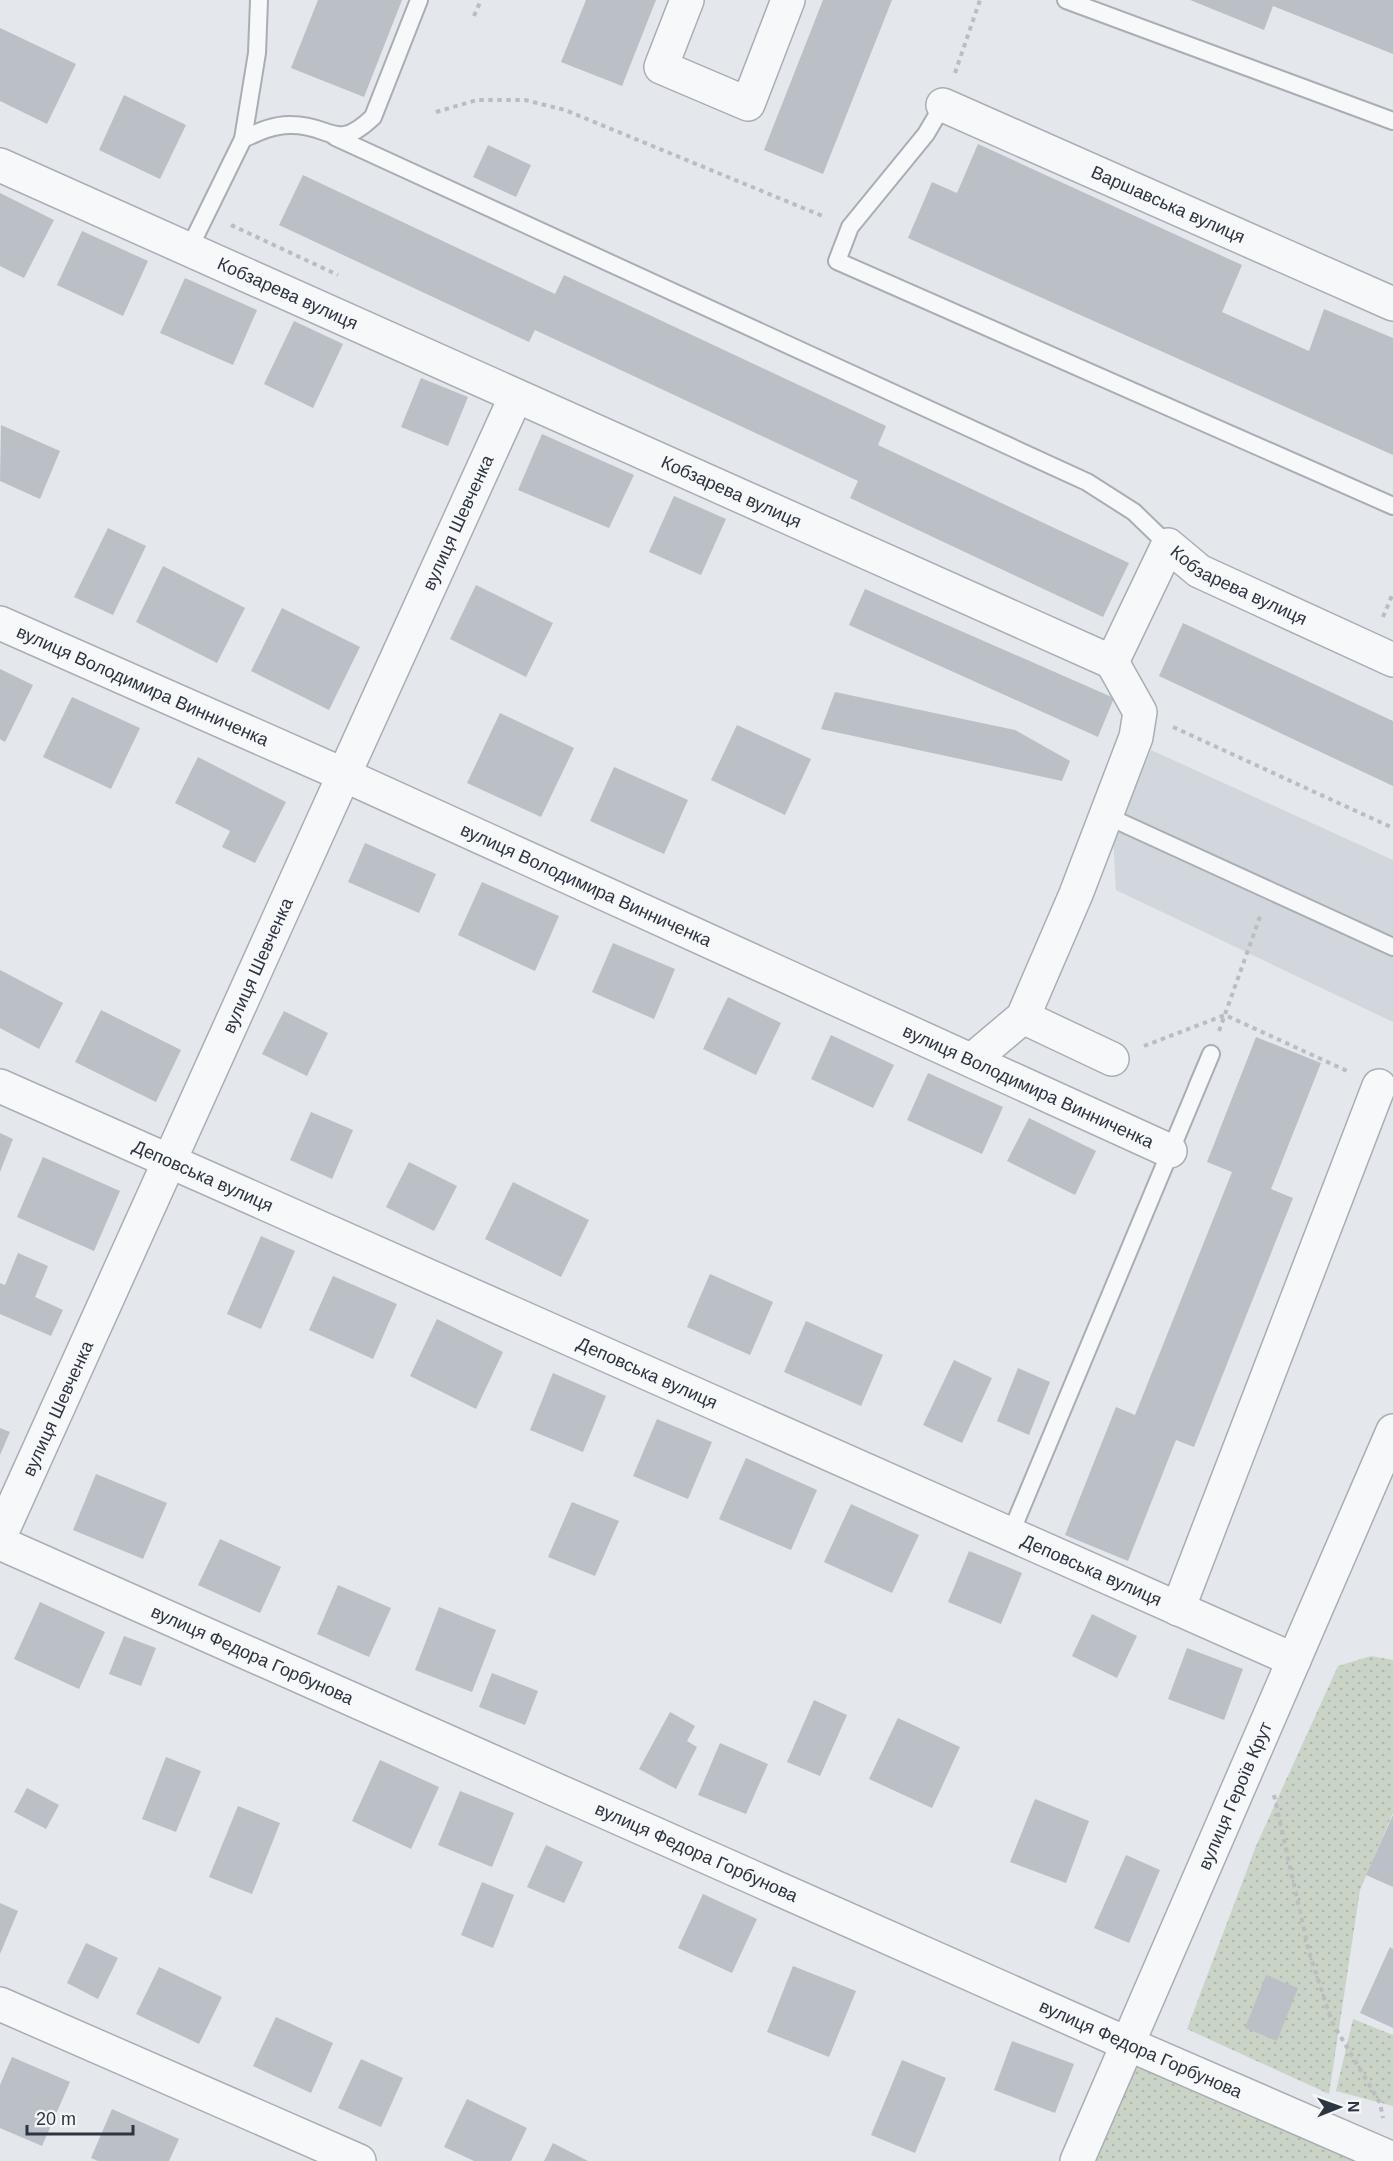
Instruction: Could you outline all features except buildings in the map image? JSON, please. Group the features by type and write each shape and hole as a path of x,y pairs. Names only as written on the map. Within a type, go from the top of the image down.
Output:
{"street":[{"path":"687,0 661,67 748,104 788,0"},
{"name":"Варшавська вулиця","path":"944,105 1393,304"},
{"name":"Кобзарева вулиця","path":"0,165 1113,662 1168,544 1198,571 1393,660"},
{"name":"вулиця Шевченка","path":"0,1536 170,1164 342,774 516,396"},
{"name":"вулиця Володимира Винниченка","path":"0,623 342,774 1170,1152"},
{"path":"972,1060 1023,1017 1107,816 1136,737 1140,712 1113,662"},
{"path":"1023,1017 1112,1059"},
{"name":"Деповська вулиця","path":"0,1086 170,1164 1294,1660"},
{"path":"1178,1609 1379,1086"},
{"name":"вулиця Героїв Крут","path":"1077,2161 1393,1431"},
{"name":"вулиця Федора Горбунова","path":"0,1543 1128,2044 1391,2158"},
{"path":"0,2004 359,2161"}],"lane":[{"path":"189,249 243,139 257,53 260,0"},
{"path":"335,138 359,131 373,117 419,0"},
{"path":"1066,0 1393,122"},
{"path":"944,105 926,134 850,227 837,261 1393,506"},
{"path":"243,139 266,129 292,124 315,129 1088,483 1125,506 1168,544"},
{"path":"1107,816 1393,947"},
{"path":"1197,1087 1210,1054"},
{"path":"1010,1535 1210,1054"}],"path":[{"path":"474,16 481,0"},
{"path":"944,105 980,0"},
{"path":"436,112 477,100 525,100 565,110 850,227"},
{"path":"1140,712 1393,828"},
{"path":"1210,1054 1270,890"},
{"path":"1112,1059 1225,1015 1379,1086"},
{"path":"1272,1787 1309,1952 1332,2022 1380,2103 1391,2158"}],"shaded area":[{"path":"1151,750 1393,860 1393,1022 1116,890 1113,837"}],"green space":[{"path":"1371,1656 1393,1660 1393,1813 1360,1890 1329,2094 1187,2029 1256,1846 1338,1666"},
{"path":"1353,2019 1393,2035 1393,2106 1336,2091"},
{"path":"1139,2059 1378,2161 1094,2161"}]}
